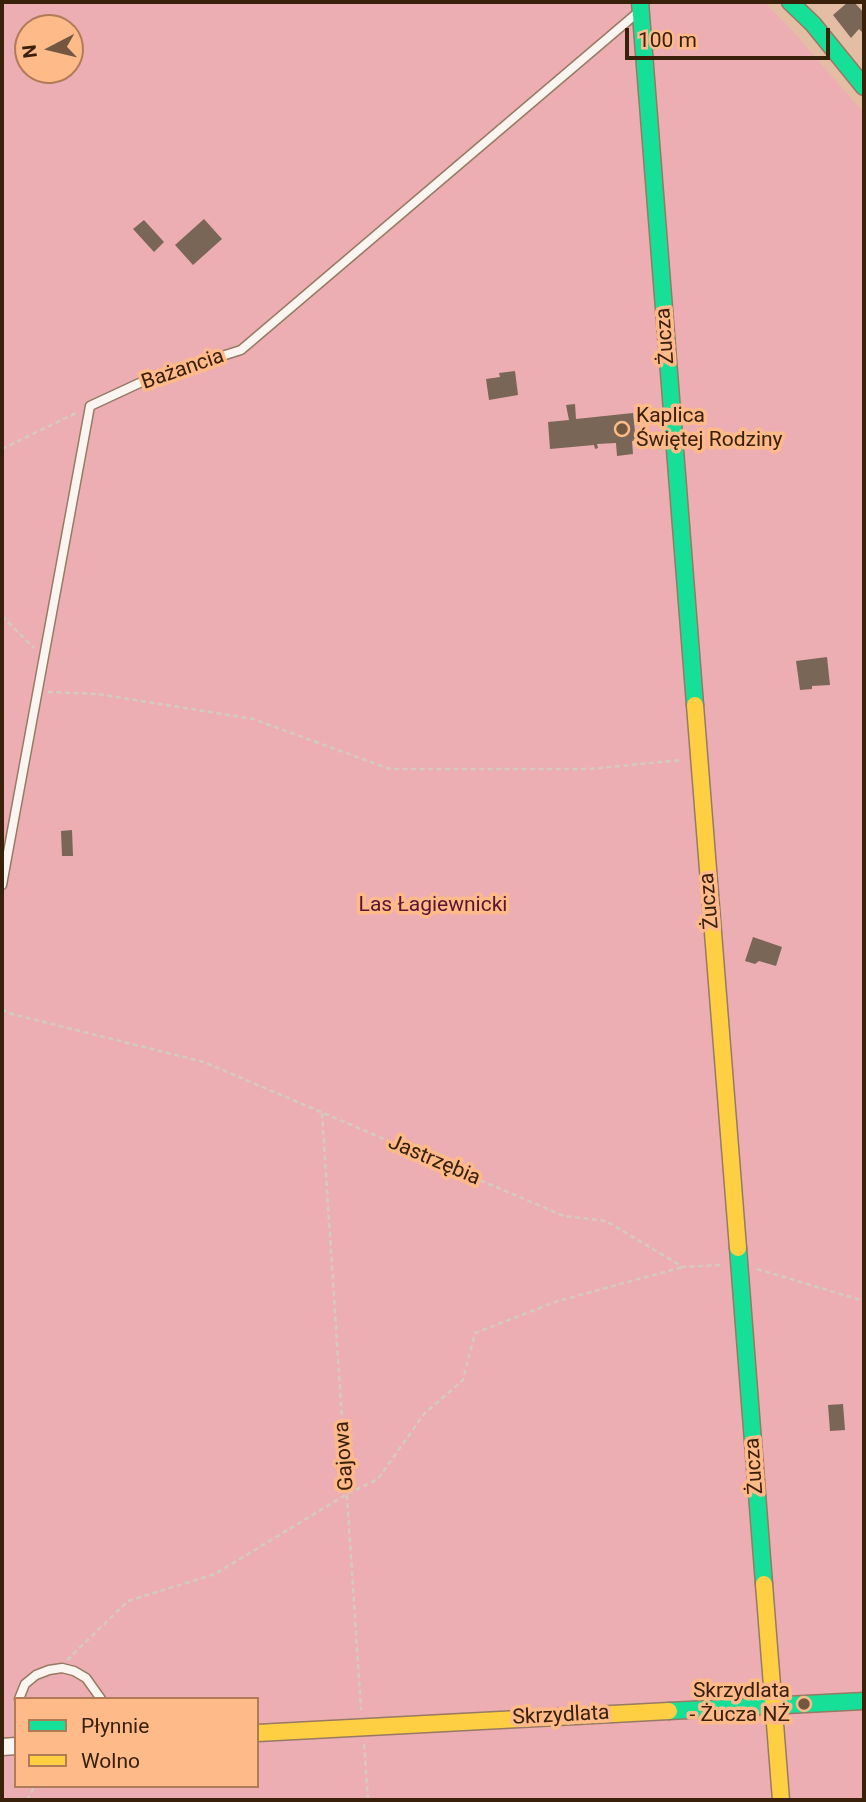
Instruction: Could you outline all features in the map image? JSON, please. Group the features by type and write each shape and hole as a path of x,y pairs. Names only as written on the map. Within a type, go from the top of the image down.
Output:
{"street":[{"path":"790,2 813,24 864,87"},
{"name":"Żucza","path":"641,6 781,1800"},
{"name":"Skrzydlata","path":"259,1733 864,1700"}],"lane":[{"name":"Bażancia","path":"90,406 146,380 242,350 641,6"},
{"path":"2,885 90,406"},
{"path":"19,1697 21,1689 29,1680 55,1668 81,1674 99,1697"}],"path":[{"path":"2,449 90,406"},
{"path":"2,616 43,658"},
{"path":"36,692 98,694 253,719 390,769 590,769 698,758"},
{"name":"Jastrzębia","path":"2,1009 8,1013 204,1062 564,1216 606,1222 683,1267"},
{"name":"Gajowa","path":"323,1113 368,1800"},
{"path":"55,1668 128,1601 215,1574 347,1494 379,1479 424,1414 463,1380 475,1333 558,1301 683,1267 741,1264 864,1301"}],"green space":[{"name":"Las Łagiewnicki","path":"2,2 764,2 864,113 864,1800 2,1800"}],"building":[{"path":"848,2 854,2 864,13 864,34 859,29 851,38 833,15"},
{"path":"204,219 222,239 193,265 175,245"},
{"path":"144,220 164,242 154,252 133,229"},
{"path":"515,371 518,395 489,400 486,379 500,377 499,373"},
{"path":"575,404 576,419 633,413 636,441 632,441 633,454 617,456 616,443 597,444 598,448 595,449 594,445 550,449 548,422 569,420 566,405"},
{"path":"827,657 830,685 800,690 796,661"},
{"path":"72,830 73,856 62,856 61,831"},
{"path":"753,937 782,947 776,966 759,961 755,964 745,961"},
{"path":"843,1404 845,1430 830,1431 828,1405"}],"traffic: fast":[{"path":"640,2 695,705"},
{"path":"790,2 813,24 864,87"},
{"path":"738,1248 764,1584"},
{"path":"669,1711 864,1701"}],"traffic: slow":[{"path":"695,705 738,1248"},
{"path":"764,1584 781,1800"},
{"path":"259,1733 669,1711"}],"place":[{"name":"Kaplica Świętej Rodziny","path":"622,429"},
{"name":"Skrzydlata - Żucza NŻ","path":"804,1704"}]}
